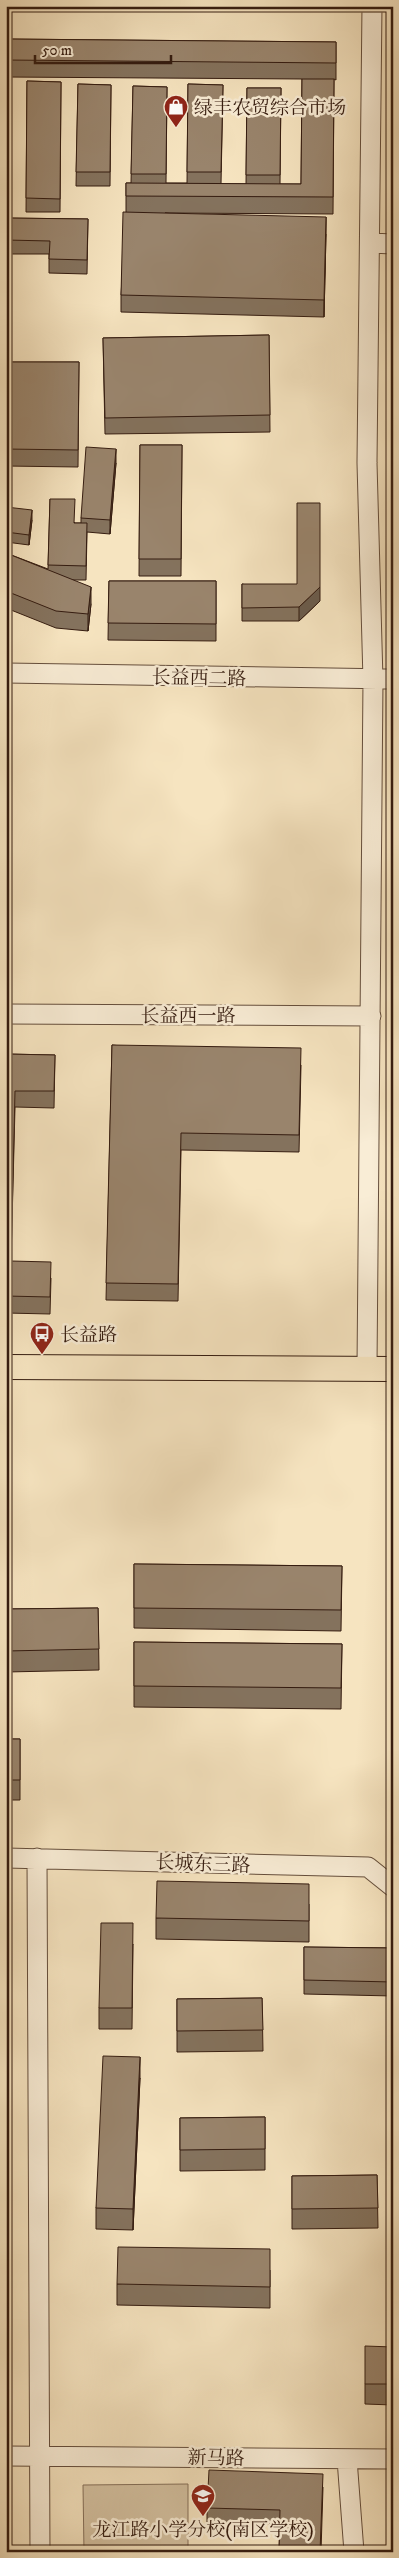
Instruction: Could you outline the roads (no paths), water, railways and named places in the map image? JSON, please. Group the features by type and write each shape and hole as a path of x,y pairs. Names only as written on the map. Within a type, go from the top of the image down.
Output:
{"main road":[{"path":"6,1367 367,1367 393,1369"}],"street":[{"path":"367,1367 372,680 367,463 372,6"},
{"path":"370,243 393,244"},
{"name":"长益西二路","path":"6,673 393,679"},
{"name":"长益西一路","path":"6,1014 370,1016"},
{"name":"长城东三路","path":"6,1858 368,1867 393,1887"},
{"path":"37,1858 40,2552"},
{"name":"新马路","path":"6,2456 393,2459"},
{"path":"347,2459 354,2552"}],"place":[{"name":"绿丰农贸综合市场","path":"176,128"},
{"name":"长益路","path":"42,1355"},
{"name":"龙江路小学分校(南区学校)","path":"203,2517"}]}
